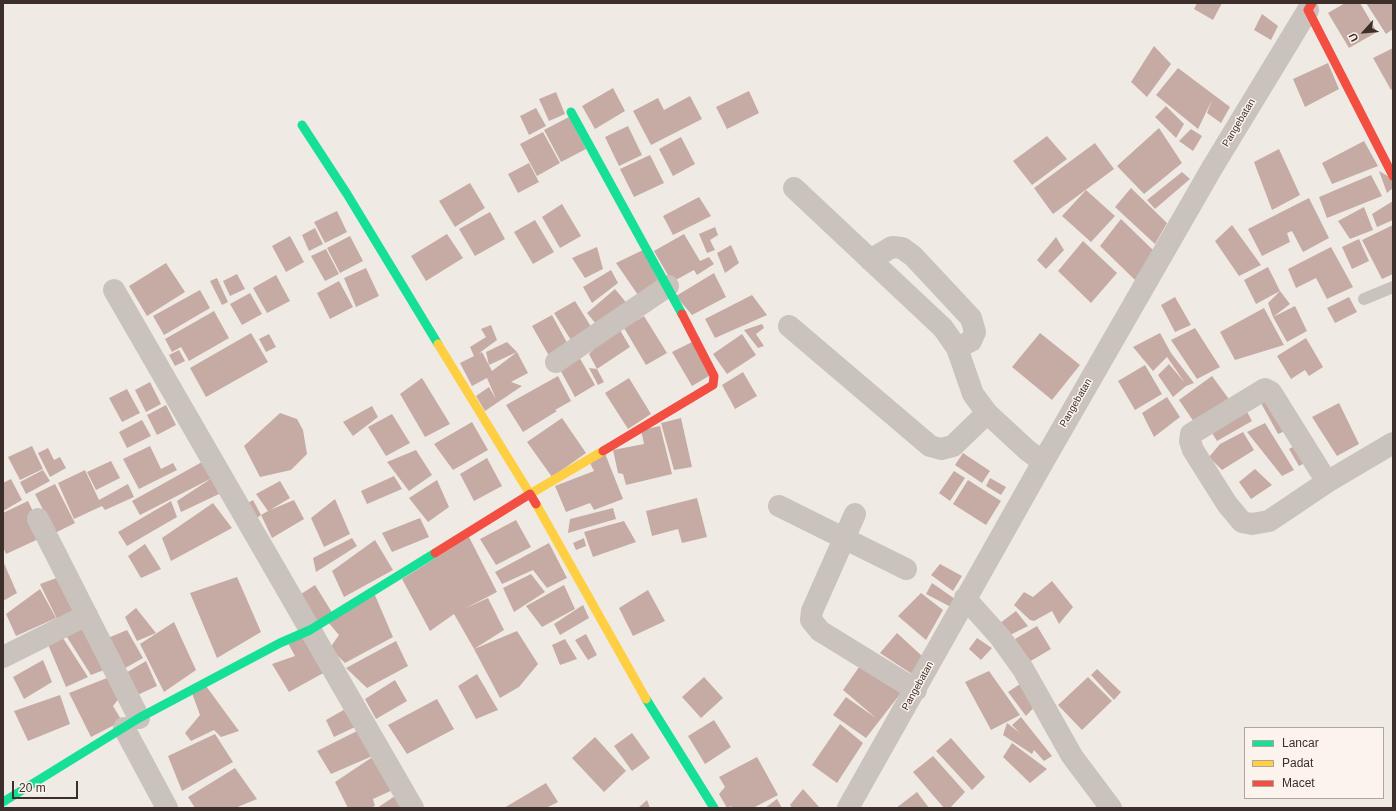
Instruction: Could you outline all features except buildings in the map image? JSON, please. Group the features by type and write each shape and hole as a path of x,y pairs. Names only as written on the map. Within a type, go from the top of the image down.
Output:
{"street":[{"path":"1310,7 1393,176"},
{"name":"Pangebatan","path":"848,808 916,690 965,598 1212,168 1310,7"},
{"path":"3,802 132,723 280,643 310,630 530,494 713,385 714,376 668,286 571,112"},
{"path":"302,125 347,194 530,494 659,722 714,808"},
{"path":"794,188 943,328 957,348 973,394 987,413 1027,450 1043,462"},
{"path":"870,260 892,247 902,248 913,256 971,318 975,332 971,341 957,348"},
{"path":"556,362 668,286"},
{"path":"114,290 413,808"},
{"path":"789,326 930,446 941,450 953,446 987,413"},
{"path":"1327,482 1271,392 1265,389 1191,434 1190,441 1193,450 1227,504 1242,522 1260,524 1270,521 1327,482 1393,443"},
{"path":"779,506 906,569"},
{"path":"855,514 812,612 811,620 820,631 916,690"},
{"path":"38,520 87,615 167,808"},
{"path":"965,598 1000,637 1023,669 1072,756 1111,808"},
{"path":"3,657 87,615"}],"lane":[{"path":"1364,299 1393,287"}],"traffic: fast":[{"path":"571,112 682,314"},
{"path":"302,125 347,194 438,344"},
{"path":"3,802 139,718 280,643 310,630 435,553"},
{"path":"646,699 714,808"}],"traffic: slow":[{"path":"438,344 530,494 603,451"},
{"path":"536,504 646,699"}],"traffic: jam":[{"path":"1312,3 1308,10 1393,176"},
{"path":"603,451 713,385 714,376 682,314"},
{"path":"435,553 530,494 536,504"}]}
